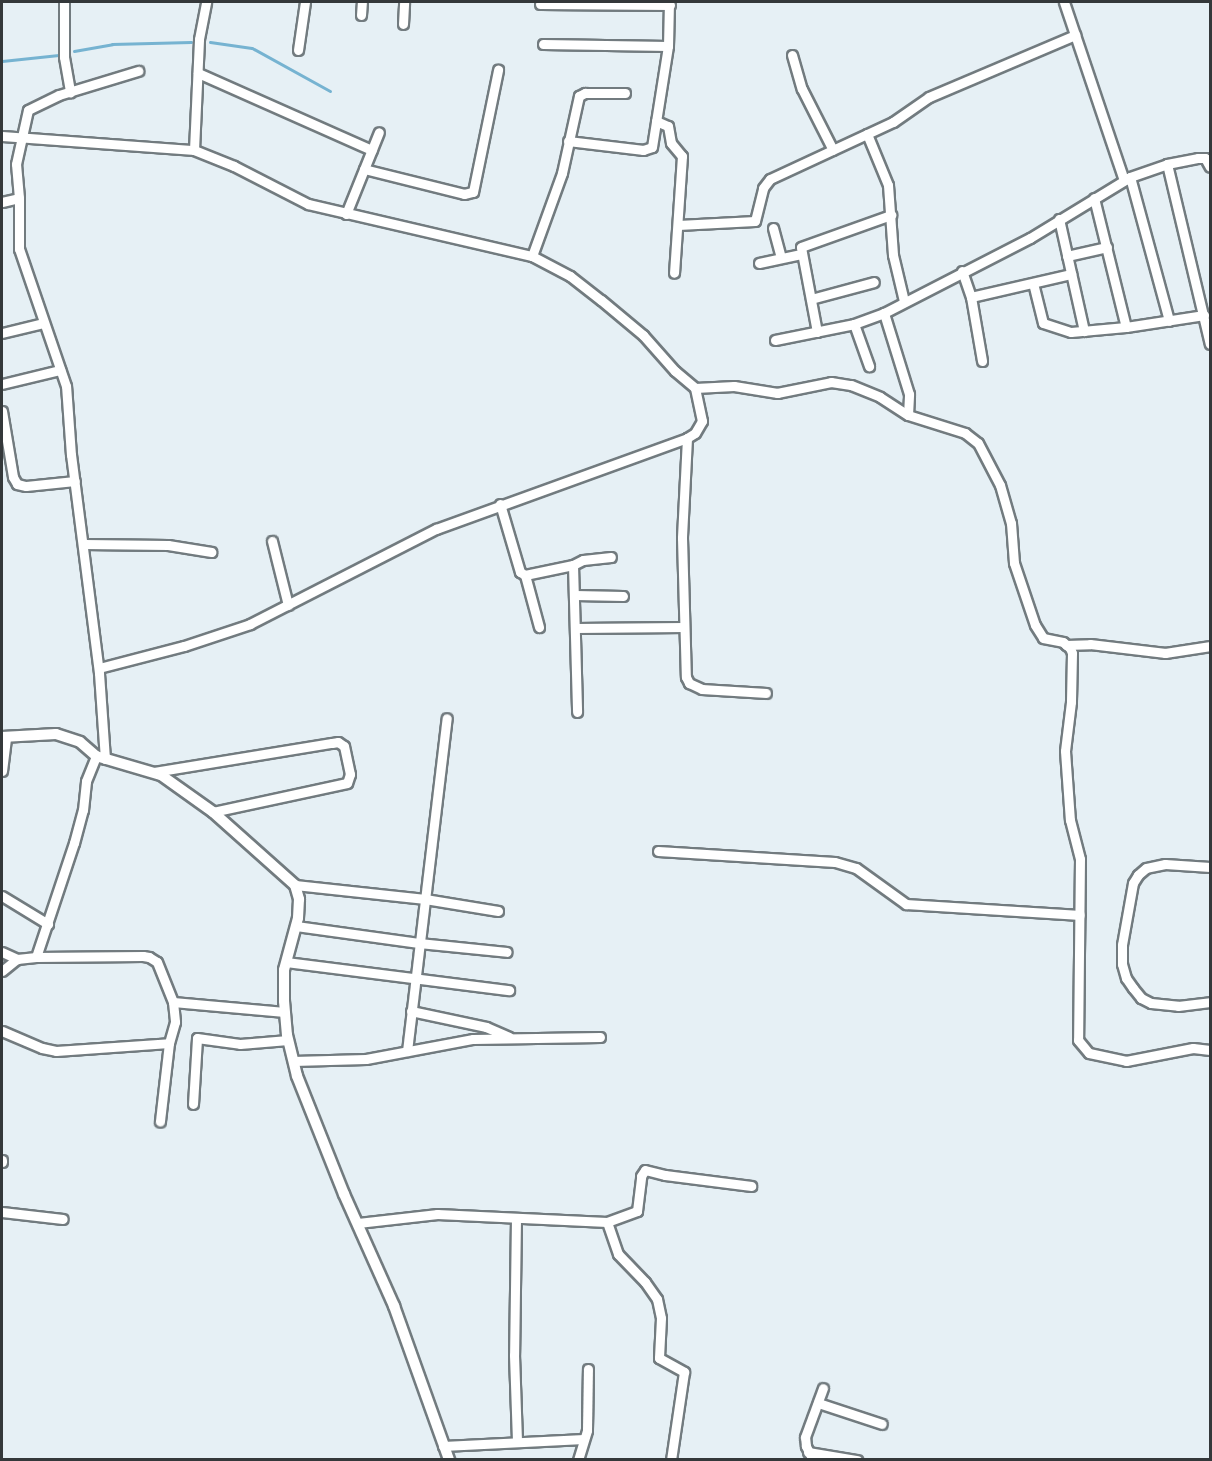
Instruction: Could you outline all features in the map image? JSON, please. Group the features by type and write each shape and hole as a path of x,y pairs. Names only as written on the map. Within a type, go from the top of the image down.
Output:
{"street":[{"path":"64,2 64,57 70,92"},
{"path":"194,150 199,39 206,2"},
{"path":"298,50 305,2"},
{"path":"362,2 362,15"},
{"path":"403,24 404,2"},
{"path":"1064,2 1127,179 1169,321"},
{"path":"540,4 670,3 668,46 652,147 647,150 568,141"},
{"path":"678,225 755,221 765,183 898,119 929,97 1075,35"},
{"path":"543,44 668,46"},
{"path":"792,55 805,96 833,150"},
{"path":"364,169 470,194 474,190 498,70"},
{"path":"36,957 79,826 86,781 100,758 99,668 75,481 66,386 19,249 16,164 28,110 70,92 138,71"},
{"path":"198,73 372,150"},
{"path":"532,256 562,173 579,96 625,93"},
{"path":"656,121 668,126 671,143 682,156 674,273"},
{"path":"346,214 379,132"},
{"path":"867,134 888,184 893,255 904,301"},
{"path":"2,136 194,150 234,166 308,204 532,256 570,276 643,335 675,371 695,388 702,421 695,433 687,438 500,504 406,543 250,624 184,646 99,668"},
{"path":"775,340 854,324 884,313 1030,238 1127,179 1167,164 1202,158 1208,161 1210,167"},
{"path":"1167,164 1210,344"},
{"path":"2,202 19,198"},
{"path":"1094,198 1126,327"},
{"path":"818,332 801,247 806,243 891,215"},
{"path":"1059,219 1084,331"},
{"path":"773,228 781,258"},
{"path":"1067,256 1107,247"},
{"path":"759,263 801,254"},
{"path":"962,271 971,297 982,361"},
{"path":"971,297 1071,274"},
{"path":"811,299 874,282"},
{"path":"1033,283 1045,326 1071,332 1126,327 1204,315"},
{"path":"884,313 909,408"},
{"path":"2,333 43,322"},
{"path":"854,324 869,366"},
{"path":"2,384 60,370"},
{"path":"695,388 734,387 777,393 831,382 851,385 965,433 978,443 1000,485 1011,523 1014,563 1035,626 1043,638 1065,644 1090,644 1165,653 1210,646"},
{"path":"2,411 13,477 17,484 26,486 75,481"},
{"path":"687,438 682,509 685,667 689,683 702,688 766,693"},
{"path":"500,504 519,569 525,576 539,627"},
{"path":"272,541 288,606"},
{"path":"84,544 168,545 211,552"},
{"path":"525,576 573,566 584,560 611,557"},
{"path":"573,566 577,712"},
{"path":"575,595 623,596"},
{"path":"576,628 684,627"},
{"path":"1065,644 1072,653 1072,691 1065,751 1070,820 1080,859 1078,1040 1089,1053 1126,1061 1193,1048 1210,1050"},
{"path":"407,1051 447,718"},
{"path":"2,771 4,737 56,734 80,742 100,758 154,772 213,812 295,885 299,900 296,926 284,970 285,1012 293,1061 314,1119 415,1359 423,1393 449,1460"},
{"path":"154,772 332,742 338,742 344,746 350,774 347,783 213,812"},
{"path":"658,851 835,862 856,868 906,904 1080,915"},
{"path":"1210,867 1165,864 1146,868 1138,874 1133,883 1122,954 1126,978 1141,998 1162,1005 1210,1002"},
{"path":"295,885 424,899 498,911"},
{"path":"2,896 48,924"},
{"path":"296,926 419,943 507,952"},
{"path":"2,952 17,959 149,957 157,962 173,1002 175,1022 169,1043 160,1121"},
{"path":"2,971 17,959"},
{"path":"286,962 509,990"},
{"path":"173,1002 285,1012"},
{"path":"411,1011 486,1027 509,1037"},
{"path":"2,1031 42,1048 56,1051 169,1043"},
{"path":"293,1061 366,1059 455,1041 509,1037 600,1037"},
{"path":"192,1104 197,1038 240,1044 288,1040"},
{"path":"358,1223 437,1214 607,1222 637,1211 641,1176 645,1170 665,1175 751,1186"},
{"path":"2,1212 63,1219"},
{"path":"516,1218 514,1355 517,1442"},
{"path":"607,1222 621,1259 645,1282 657,1299 661,1318 659,1358 684,1372 671,1460"},
{"path":"578,1460 588,1422 588,1369"},
{"path":"823,1388 805,1437 810,1456 857,1460"},
{"path":"818,1403 882,1424"},
{"path":"443,1446 584,1439"}],"waterway":[{"path":"74,51 112,44 191,42"},
{"path":"210,42 252,48 330,91"},
{"path":"2,61 59,55"}]}
